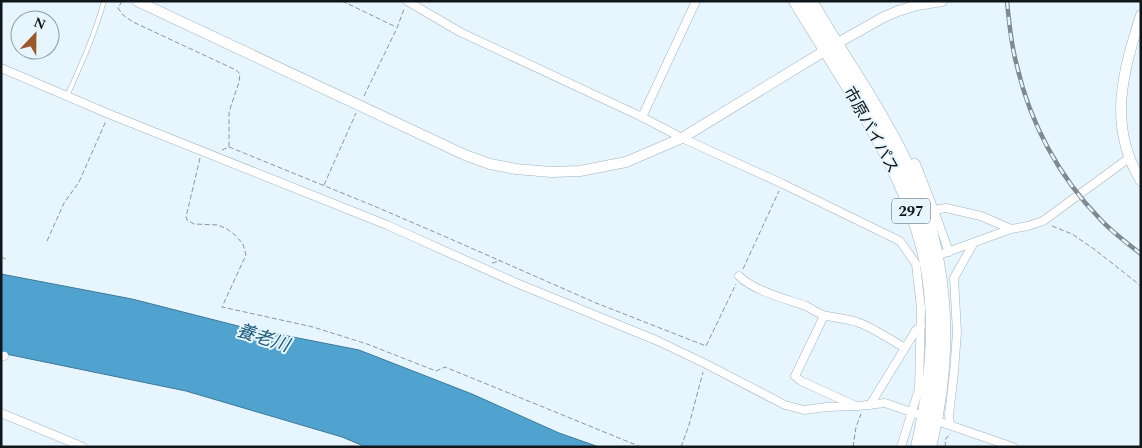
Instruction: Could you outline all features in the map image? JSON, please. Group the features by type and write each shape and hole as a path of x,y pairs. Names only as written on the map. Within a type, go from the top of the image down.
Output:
{"highway":[{"name":"市原バイパス","path":"796,1 876,109 906,165 942,254 944,358 924,416 929,447"},
{"name":"市原バイパス","path":"810,1 831,47 897,177 915,219 928,270 932,331 930,367 918,447"}],"street":[{"path":"137,1 465,155 490,164 516,169 551,172 580,171 626,162 682,138 882,18 917,5 942,1"},
{"path":"407,1 460,32 900,241 916,264 921,308 919,389 924,416 901,447"},
{"path":"642,117 696,1"},
{"path":"1141,15 1131,45 1120,103 1121,120 1129,158 1141,181"},
{"path":"1,68 109,114 387,225 514,282 658,342 706,364 785,405 804,410 885,403 1013,447"},
{"path":"906,165 916,164 934,210 942,254 1011,229 1042,221 1129,158"},
{"path":"934,210 946,208 981,216 1011,229"},
{"path":"953,426 949,415 957,332 954,278 973,244"},
{"path":"739,276 746,283 756,288 808,307 824,316 859,323 904,348"},
{"path":"824,316 795,376 801,381 864,406"},
{"path":"864,406 916,330 921,326"},
{"path":"1,413 83,447"}],"lane":[{"path":"67,96 88,51 104,1"}],"path":[{"path":"122,1 118,8 133,22 236,70 240,74 240,82 229,112 229,147"},
{"path":"342,1 397,28"},
{"path":"323,186 404,10"},
{"path":"47,241 64,203 79,182 109,114"},
{"path":"211,154 229,147 438,233 596,303 706,346 783,184"},
{"path":"202,150 186,217 187,220 194,224 218,225 227,229 243,244 246,255 222,307 314,327 367,344 436,371 446,367 641,447"},
{"path":"1042,221 1072,234 1141,286"},
{"path":"1,257 6,259"},
{"path":"681,447 706,364"},
{"path":"853,447 856,427 864,406"},
{"path":"945,447 946,438 953,426"}],"water":[{"name":"養老川","path":"1,274 132,299 242,327 359,350 472,394 559,433 599,447 366,447 342,437 186,391 1,353"}],"railway":[{"path":"1007,1 1013,50 1023,87 1038,128 1048,148 1085,203 1100,219 1141,254"}]}
